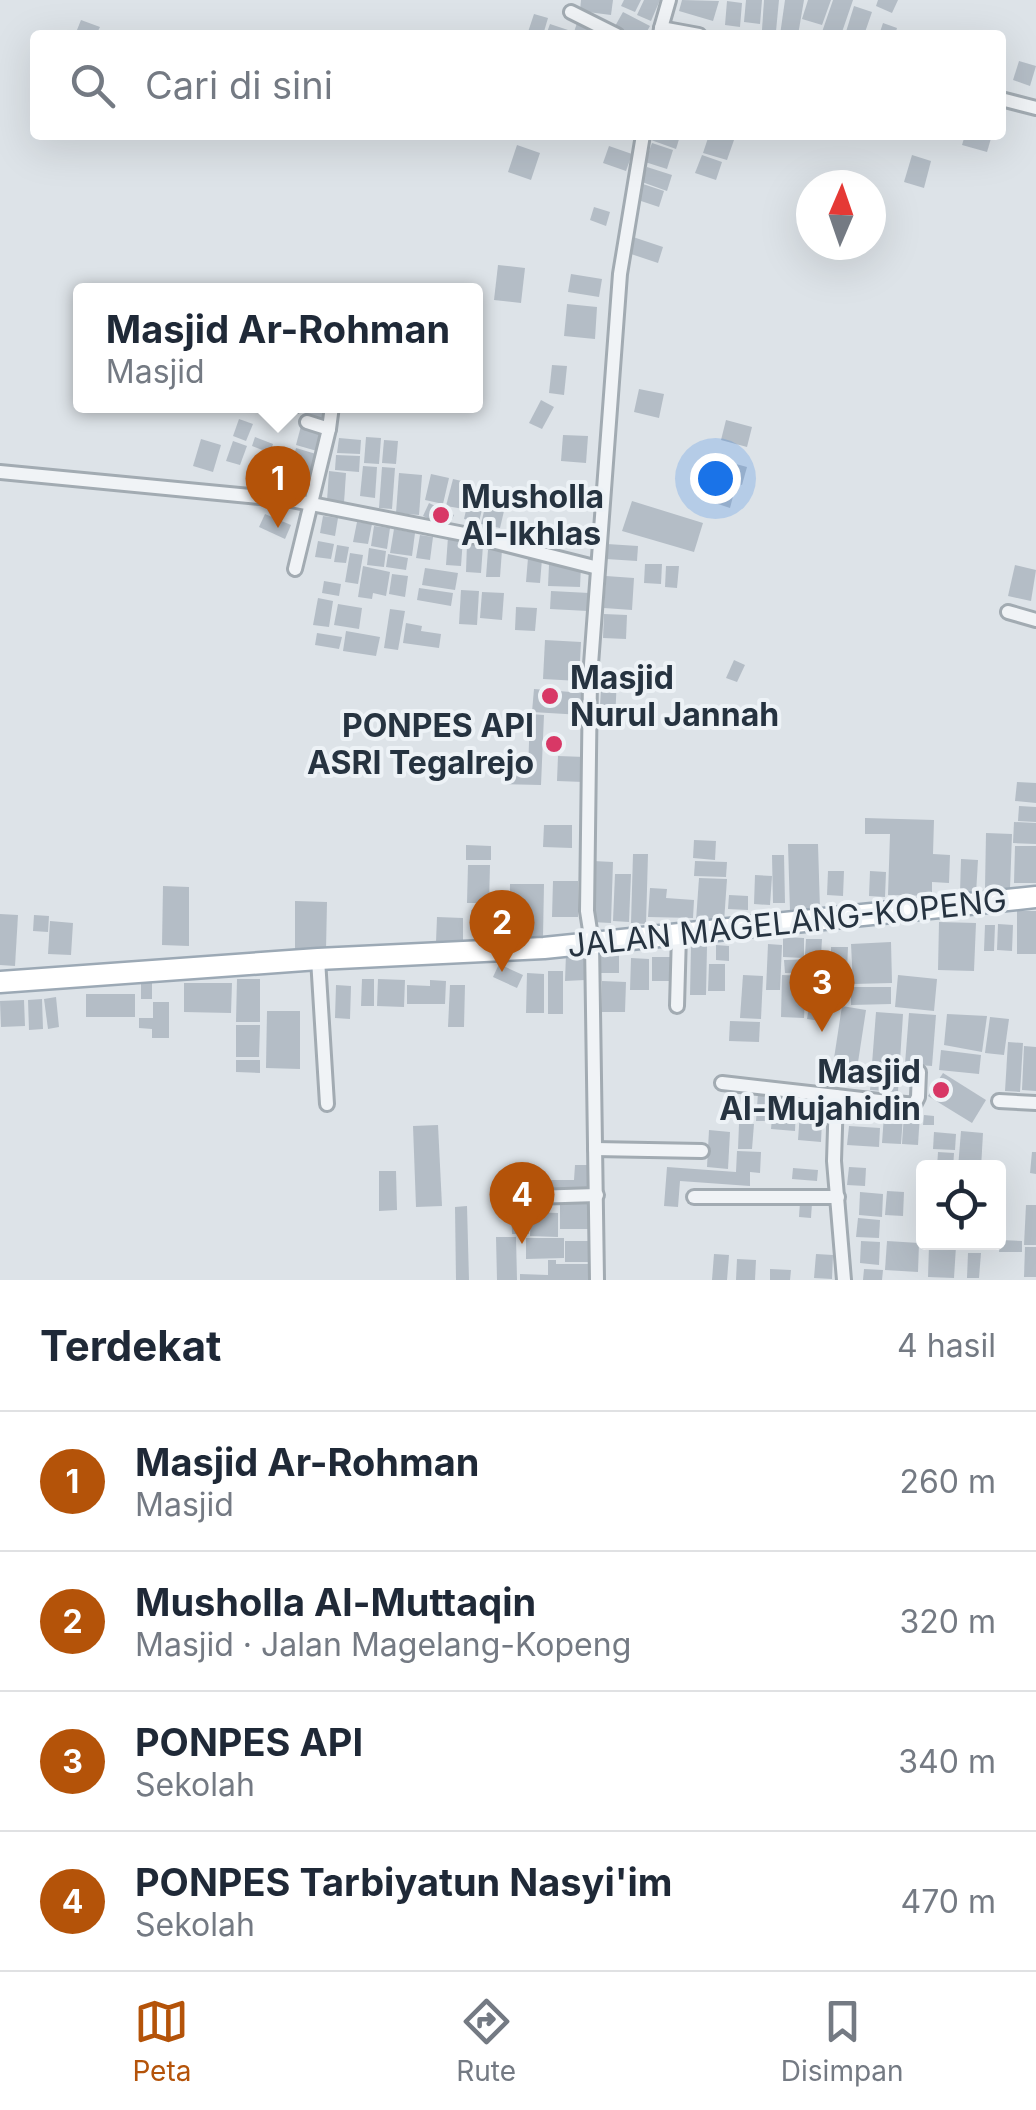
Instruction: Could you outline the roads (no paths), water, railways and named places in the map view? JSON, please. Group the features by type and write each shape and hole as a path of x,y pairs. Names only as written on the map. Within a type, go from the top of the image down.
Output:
{"main road":[{"name":"JALAN MAGELANG-KOPENG","path":"0,982 592,943 1036,898"}],"street":[{"path":"662,30 669,0"},
{"path":"571,12 607,30"},
{"path":"1006,100 1036,108"},
{"path":"596,1280 592,943 586,911 590,698 620,274 642,140"},
{"path":"295,569 331,413"},
{"path":"307,422 328,429"},
{"path":"0,472 310,504 464,534 598,568"},
{"path":"1008,612 1036,620"},
{"path":"677,1006 679,934"},
{"path":"318,959 327,1104"},
{"path":"722,1082 914,1105 919,1072"},
{"path":"836,1096 834,1161 844,1280"},
{"path":"1000,1100 1036,1103"},
{"path":"595,1149 702,1152"},
{"path":"532,1197 596,1195"},
{"path":"694,1197 838,1198"}],"place":[{"name":"Musholla Al-Ikhlas","path":"441,515"},
{"name":"Masjid Ar-Rohman","path":"278,528"},
{"name":"Masjid Nurul Jannah","path":"550,696"},
{"name":"PONPES API ASRI Tegalrejo","path":"554,744"},
{"name":"Musholla Al-Muttaqin","path":"502,972"},
{"name":"PONPES API","path":"822,1032"},
{"name":"Masjid Al-Mujahidin","path":"941,1090"},
{"name":"PONPES Tarbiyatun Nasyi'im","path":"522,1244"}]}
